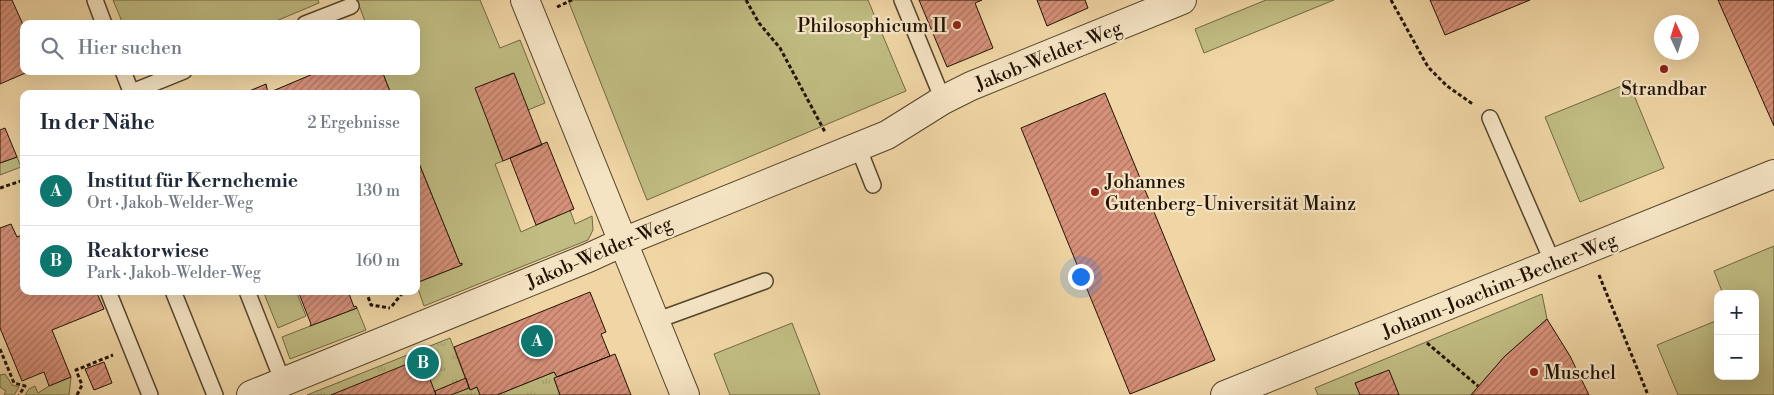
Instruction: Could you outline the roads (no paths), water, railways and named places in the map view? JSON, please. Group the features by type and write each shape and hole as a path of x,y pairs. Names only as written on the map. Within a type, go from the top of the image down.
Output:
{"street":[{"path":"525,0 685,395"},
{"name":"Jakob-Welder-Weg","path":"251,395 887,135 943,100 971,86 1182,0"},
{"name":"Johann-Joachim-Becher-Weg","path":"1224,395 1774,174"}],"lane":[{"path":"95,0 102,20"},
{"path":"902,0 943,100"},
{"path":"315,20 351,6"},
{"path":"125,75 131,90"},
{"path":"139,90 175,75"},
{"path":"1490,118 1553,263"},
{"path":"848,151 873,185"},
{"path":"655,321 765,281"},
{"path":"110,295 150,395"},
{"path":"176,295 215,395"},
{"path":"249,295 284,382"}],"place":[{"name":"Philosophicum II","path":"957,25"},
{"name":"Strandbar","path":"1664,69"},
{"name":"Johannes Gutenberg-Universität Mainz","path":"1095,192"},
{"name":"Institut für Kernchemie","path":"537,341"},
{"name":"Reaktorwiese","path":"423,363"},
{"name":"Muschel","path":"1534,372"}]}
